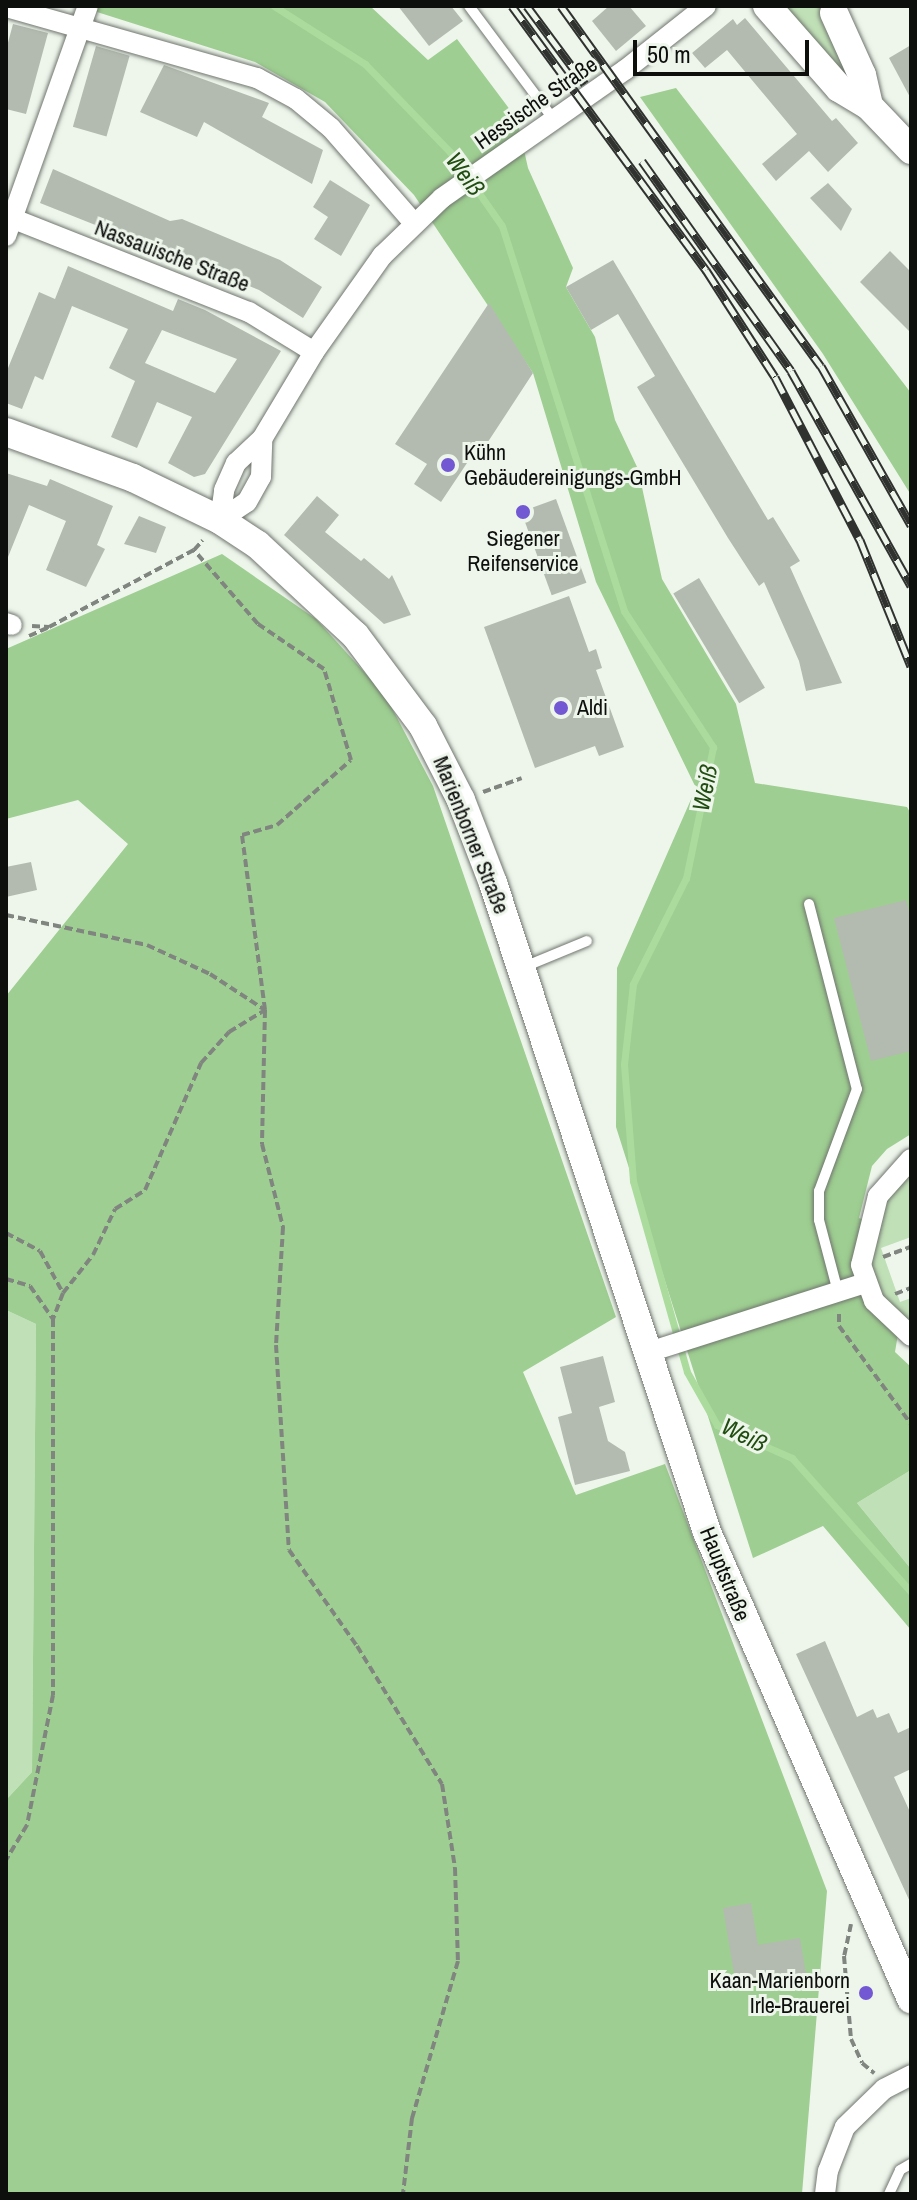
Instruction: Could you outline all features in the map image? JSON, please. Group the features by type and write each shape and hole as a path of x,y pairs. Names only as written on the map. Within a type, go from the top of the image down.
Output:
{"main road":[{"path":"777,15 812,26 836,10 862,75 869,106"},
{"path":"777,15 839,88 869,106 911,150"},
{"name":"Marienborner Straße","path":"6,432 133,478 220,520 258,545 364,646 423,726 461,800 657,1350"},
{"name":"Hauptstraße","path":"657,1350 735,1601 911,1999"}],"street":[{"path":"8,224 88,6"},
{"name":"Hessische Straße","path":"220,520 247,502 261,477 262,439 314,352 354,291 414,223 442,198 554,120 706,6"},
{"path":"6,7 257,78 296,99 331,128 414,223"},
{"name":"Nassauische Straße","path":"8,224 249,312 314,352"},
{"path":"911,1159 893,1175 868,1221 861,1254 865,1283 874,1301 911,1336"},
{"path":"657,1350 865,1283"},
{"path":"825,2194 835,2147 845,2127 884,2089 911,2075"}],"lane":[{"path":"469,6 554,120"},
{"path":"809,904 857,1089 819,1191 819,1220 838,1292"},
{"path":"522,968 587,941"},
{"path":"889,2194 900,2170 911,2164"}],"path":[{"path":"9,624 49,627 194,550 220,520"},
{"path":"194,550 258,624 324,669 351,760 277,825 242,835 265,1010 262,1144 283,1227 276,1345 289,1550 357,1646 442,1784 455,1868 458,1961 412,2118 403,2194"},
{"path":"461,800 522,778"},
{"path":"6,915 147,945 210,974 265,1010"},
{"path":"6,1860 27,1825 53,1695 53,1319 63,1293 93,1255 115,1209 145,1190 201,1063 229,1032 265,1010"},
{"path":"6,1233 40,1251 63,1293"},
{"path":"884,1257 911,1247"},
{"path":"6,1279 30,1286 53,1319"},
{"path":"897,1293 911,1288"},
{"path":"838,1292 839,1326 911,1424"},
{"path":"868,1900 847,1930 851,2039 862,2063 884,2089"}],"green space":[{"path":"78,6 370,6 428,60 457,39 517,119 528,168 573,268 566,287 595,337 615,420 638,469 662,579 736,704 755,783 907,807 911,814 911,1134 887,1149 872,1166 859,1218 868,1221 861,1254 899,1328 895,1352 911,1367 911,1470 857,1503 911,1569 911,1630 823,1526 753,1558 616,1127 617,968 696,788 596,582 533,373 414,195 325,102 255,62"},
{"path":"767,6 837,6 869,106"},
{"path":"676,88 911,393 911,495 823,354 640,97"},
{"path":"222,554 316,619 385,695 433,786 616,1317 523,1372 576,1495 665,1464 827,1891 802,2194 6,2194 6,1800 32,1772 36,1324 6,1310 6,996 128,844 78,800 6,819 6,649"},
{"path":"911,1159 911,1237 881,1248 900,1302 911,1298 911,1336 865,1283 868,1221"},
{"path":"6,1310 36,1324 32,1772 6,1800"},
{"path":"911,1470 911,1569 857,1503"}],"building":[{"path":"398,6 451,6 463,21 429,46"},
{"path":"609,6 629,6 646,26 616,51 592,21"},
{"path":"745,18 832,121 836,118 858,143 828,172 809,151 776,181 762,164 797,134 727,50 705,68 692,53 733,19 737,25"},
{"path":"13,24 48,33 26,114 6,109 6,50"},
{"path":"911,45 911,99 889,58"},
{"path":"96,46 130,56 106,136 73,127"},
{"path":"164,65 269,103 262,117 323,150 312,184 204,122 197,137 140,112"},
{"path":"53,169 170,221 182,219 280,260 322,287 303,318 259,290 40,203"},
{"path":"330,180 370,205 341,256 314,239 328,217 313,207"},
{"path":"828,183 852,209 841,231 810,198"},
{"path":"890,251 911,272 911,333 860,282"},
{"path":"613,260 768,520 773,517 800,561 790,567 842,683 806,691 799,661 764,582 759,586 637,387 655,376 618,314 591,330 566,287"},
{"path":"68,266 173,311 178,299 281,351 205,474 194,477 168,463 192,417 157,402 137,448 111,437 135,381 109,368 128,329 72,306 43,380 35,376 22,409 6,403 6,373 39,292 55,299","holes":["162,330 237,359 215,393 145,363"]},
{"path":"489,303 533,373 478,457 473,454 441,502 414,484 427,464 395,444"},
{"path":"6,473 47,486 50,479 113,506 97,545 105,549 86,587 46,570 66,521 29,505 6,562"},
{"path":"317,496 339,515 325,532 389,579 392,575 411,615 384,624 284,535"},
{"path":"556,499 586,583 552,595 521,512"},
{"path":"139,516 166,527 156,553 124,544"},
{"path":"699,578 765,688 739,703 673,593"},
{"name":"Aldi","path":"569,596 589,652 596,649 602,668 596,670 624,747 599,756 595,746 535,768 484,627"},
{"path":"31,862 37,890 6,897 6,867"},
{"path":"906,900 911,919 911,1051 871,1061 834,918"},
{"path":"603,1356 615,1402 599,1407 608,1441 625,1452 630,1471 575,1485 558,1417 572,1413 560,1367"},
{"path":"825,1641 857,1717 873,1709 877,1718 889,1713 898,1733 911,1727 911,1769 894,1777 911,1814 911,1904 796,1654"},
{"path":"751,1903 758,1945 800,1938 808,1986 787,1990 785,1976 736,1985 723,1908"}],"waterway":[{"name":"Weiß","path":"274,6 365,64 450,152 502,226 624,611 713,747 686,878 633,984 624,1064 633,1181 687,1372 717,1425 792,1458 911,1592"}],"railway":[{"path":"512,6 706,270 775,377 860,540 911,666"},
{"path":"527,6 585,84"},
{"path":"561,6 821,366 911,525"},
{"path":"642,161 791,371 911,586"}],"place":[{"name":"Kühn Gebäudereinigungs-GmbH","path":"448,465"},
{"name":"Siegener Reifenservice","path":"523,512"},
{"name":"Aldi","path":"561,708"},
{"name":"Kaan-Marienborn Irle-Brauerei","path":"866,1993"}]}
